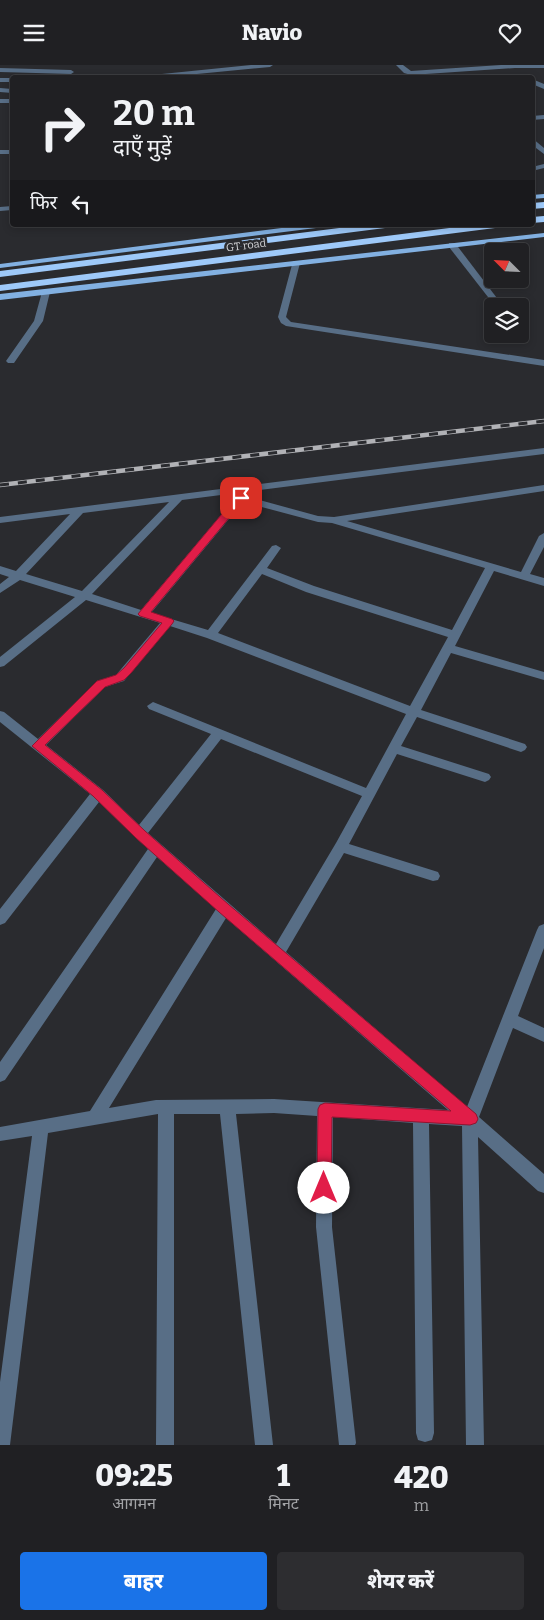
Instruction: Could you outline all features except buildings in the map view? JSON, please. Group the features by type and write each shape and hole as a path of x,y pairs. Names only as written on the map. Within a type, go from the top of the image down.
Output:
{"highway":[{"name":"GT road","path":"0,274 369,227"},
{"name":"GT road","path":"0,289 480,227"}],"main road":[{"path":"0,266 308,227"},
{"path":"0,297 544,235"}],"street":[{"path":"0,70 69,75 74,65"},
{"path":"166,75 223,67 270,65"},
{"path":"399,65 406,72 411,73 515,66 544,66"},
{"path":"535,143 544,152"},
{"path":"452,245 492,298"},
{"path":"296,263 282,317 289,324 544,363"},
{"path":"11,361 40,319 44,310 46,292"},
{"path":"0,520 178,499 544,451"},
{"path":"144,614 241,498 318,519 333,520 544,488"},
{"path":"0,663 85,595 178,499"},
{"path":"0,589 19,575 79,511"},
{"path":"333,520 544,583"},
{"path":"524,576 544,536"},
{"path":"211,635 276,548"},
{"path":"277,954 341,847 491,567"},
{"path":"260,569 310,589 455,635"},
{"path":"0,570 211,635 414,712 522,747"},
{"path":"38,746 101,684 120,677 127,671 168,621"},
{"path":"449,648 544,676"},
{"path":"153,706 369,794"},
{"path":"2,721 38,746 98,793 140,835 544,1185"},
{"path":"140,835 218,734"},
{"path":"393,748 485,777"},
{"path":"0,919 98,793"},
{"path":"0,1075 156,847"},
{"path":"341,847 433,876"},
{"path":"94,1117 224,908"},
{"path":"475,1445 470,1119 544,929"},
{"path":"509,1019 544,1035"},
{"path":"0,1134 94,1117 166,1107 274,1106 470,1119"},
{"path":"165,1445 166,1107"},
{"path":"227,1107 264,1445"},
{"path":"325,1109 324,1227 347,1443"},
{"path":"421,1115 424,1433"},
{"path":"1,1445 41,1128"}],"railway":[{"path":"0,485 544,421"}],"route":[{"path":"241,498 144,614 168,621 127,671 116,679 101,684 38,746 98,793 140,835 470,1119 325,1109 324,1188"}]}
